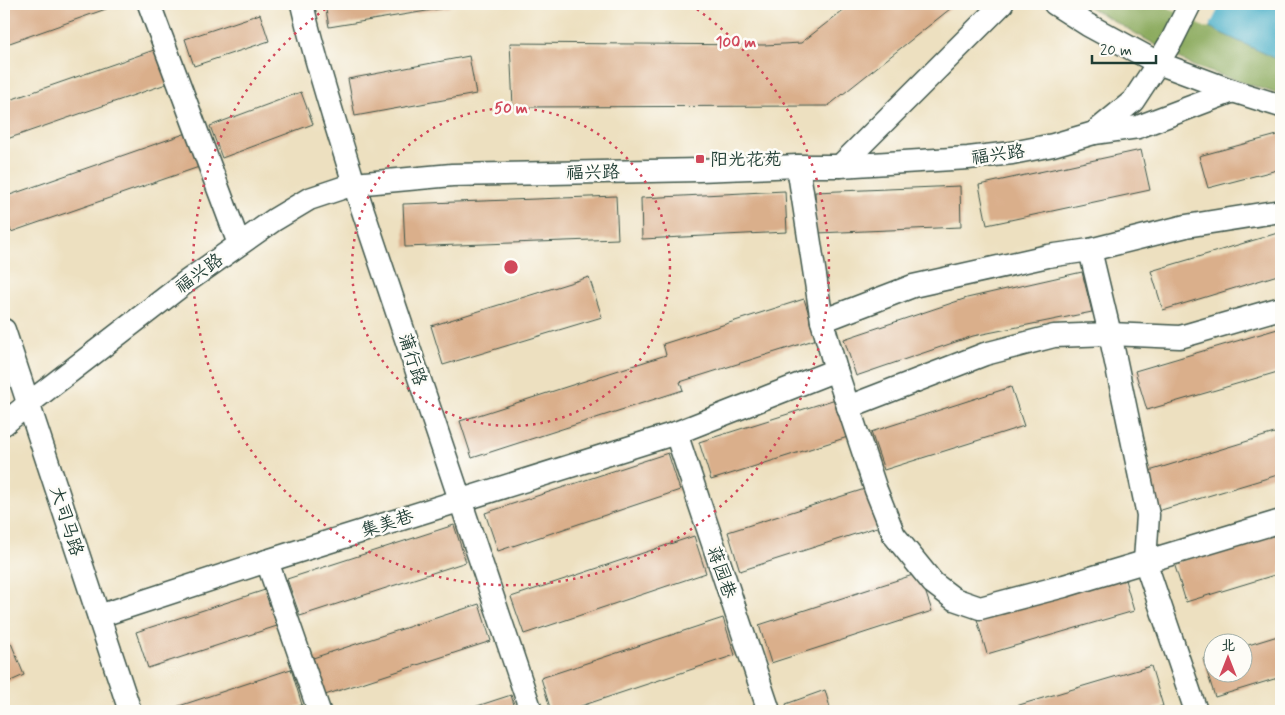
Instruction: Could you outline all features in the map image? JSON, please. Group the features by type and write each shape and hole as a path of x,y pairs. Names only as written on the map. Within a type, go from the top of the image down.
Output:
{"street":[{"path":"149,4 239,244"},
{"name":"蒲行路","path":"302,4 328,101 354,184 531,711"},
{"path":"840,166 1002,4"},
{"path":"1055,4 1088,25 1158,63 1233,91 1281,106"},
{"name":"福兴路","path":"4,424 186,282 274,220 309,199 354,184 452,175 840,166 968,158 1012,153 1053,145 1094,133 1133,101 1172,40 1190,4"},
{"path":"1094,133 1138,127 1233,91"},
{"path":"798,166 822,320 836,370 876,490 894,534 933,583 954,600 980,608 1064,586 1281,521"},
{"path":"822,320 913,286 1048,256 1090,250 1186,226 1281,210"},
{"path":"1090,250 1110,334 1148,515 1146,561 1196,711"},
{"path":"848,407 984,354 1054,336 1110,334 1180,338 1281,308"},
{"name":"大司马路","path":"4,330 130,711"},
{"name":"集美巷","path":"99,616 267,561 676,433 836,370"},
{"name":"蒋园巷","path":"676,433 769,711"},
{"path":"267,561 319,711"}],"green space":[{"path":"1084,4 1166,4 1221,33 1281,61 1281,95 1193,66"}],"water":[{"path":"1166,4 1281,4 1281,61 1221,33"}],"pier":[{"path":"1164,4 1221,4 1208,29"}],"building":[{"path":"13,4 120,4 4,45 4,7"},
{"path":"325,4 450,4 451,7 329,27"},
{"path":"851,4 955,5 828,106 513,107 510,43 764,45 801,43"},
{"path":"260,14 269,41 194,66 185,39"},
{"path":"157,49 169,83 4,140 4,102"},
{"path":"469,56 476,94 355,116 348,79"},
{"path":"301,92 313,124 222,158 210,126"},
{"path":"187,133 199,167 11,232 4,212 4,197"},
{"path":"1281,134 1281,169 1208,188 1199,156"},
{"path":"1141,150 1150,190 987,225 979,185"},
{"path":"960,186 961,227 817,233 815,192"},
{"path":"785,191 787,232 642,239 641,198"},
{"path":"616,196 618,239 405,247 403,204"},
{"path":"1281,232 1281,274 1163,310 1151,271"},
{"path":"1082,272 1092,312 973,336 856,376 844,339 967,298"},
{"path":"589,277 602,317 443,365 431,326"},
{"path":"804,299 817,339 680,382 683,390 472,458 460,421 666,355 663,344"},
{"path":"1281,328 1281,371 1147,410 1135,371"},
{"path":"1011,387 1024,426 884,470 871,432"},
{"path":"839,398 851,436 711,480 699,442"},
{"path":"1281,431 1281,474 1158,511 1146,472"},
{"path":"668,453 680,490 498,551 485,513"},
{"path":"868,488 880,526 740,571 728,532"},
{"path":"454,525 466,562 300,616 287,579"},
{"path":"1281,531 1281,573 1186,602 1174,563"},
{"path":"694,536 706,573 524,634 511,597"},
{"path":"919,573 932,611 771,663 759,625"},
{"path":"1123,573 1134,611 987,654 976,616"},
{"path":"265,590 277,626 148,668 136,632"},
{"path":"479,604 491,641 325,695 313,658"},
{"path":"723,618 735,655 566,711 551,711 541,678"},
{"path":"1281,635 1281,677 1215,697 1210,682 1252,682 1252,644"},
{"path":"11,643 24,675 4,684 4,645"},
{"path":"1151,666 1163,706 1146,711 999,711"},
{"path":"291,669 302,705 284,711 164,711"},
{"path":"825,690 831,711 788,711 786,704"},
{"path":"511,695 516,711 462,711"}],"place":[{"name":"阳光花苑","path":"700,159"}]}
